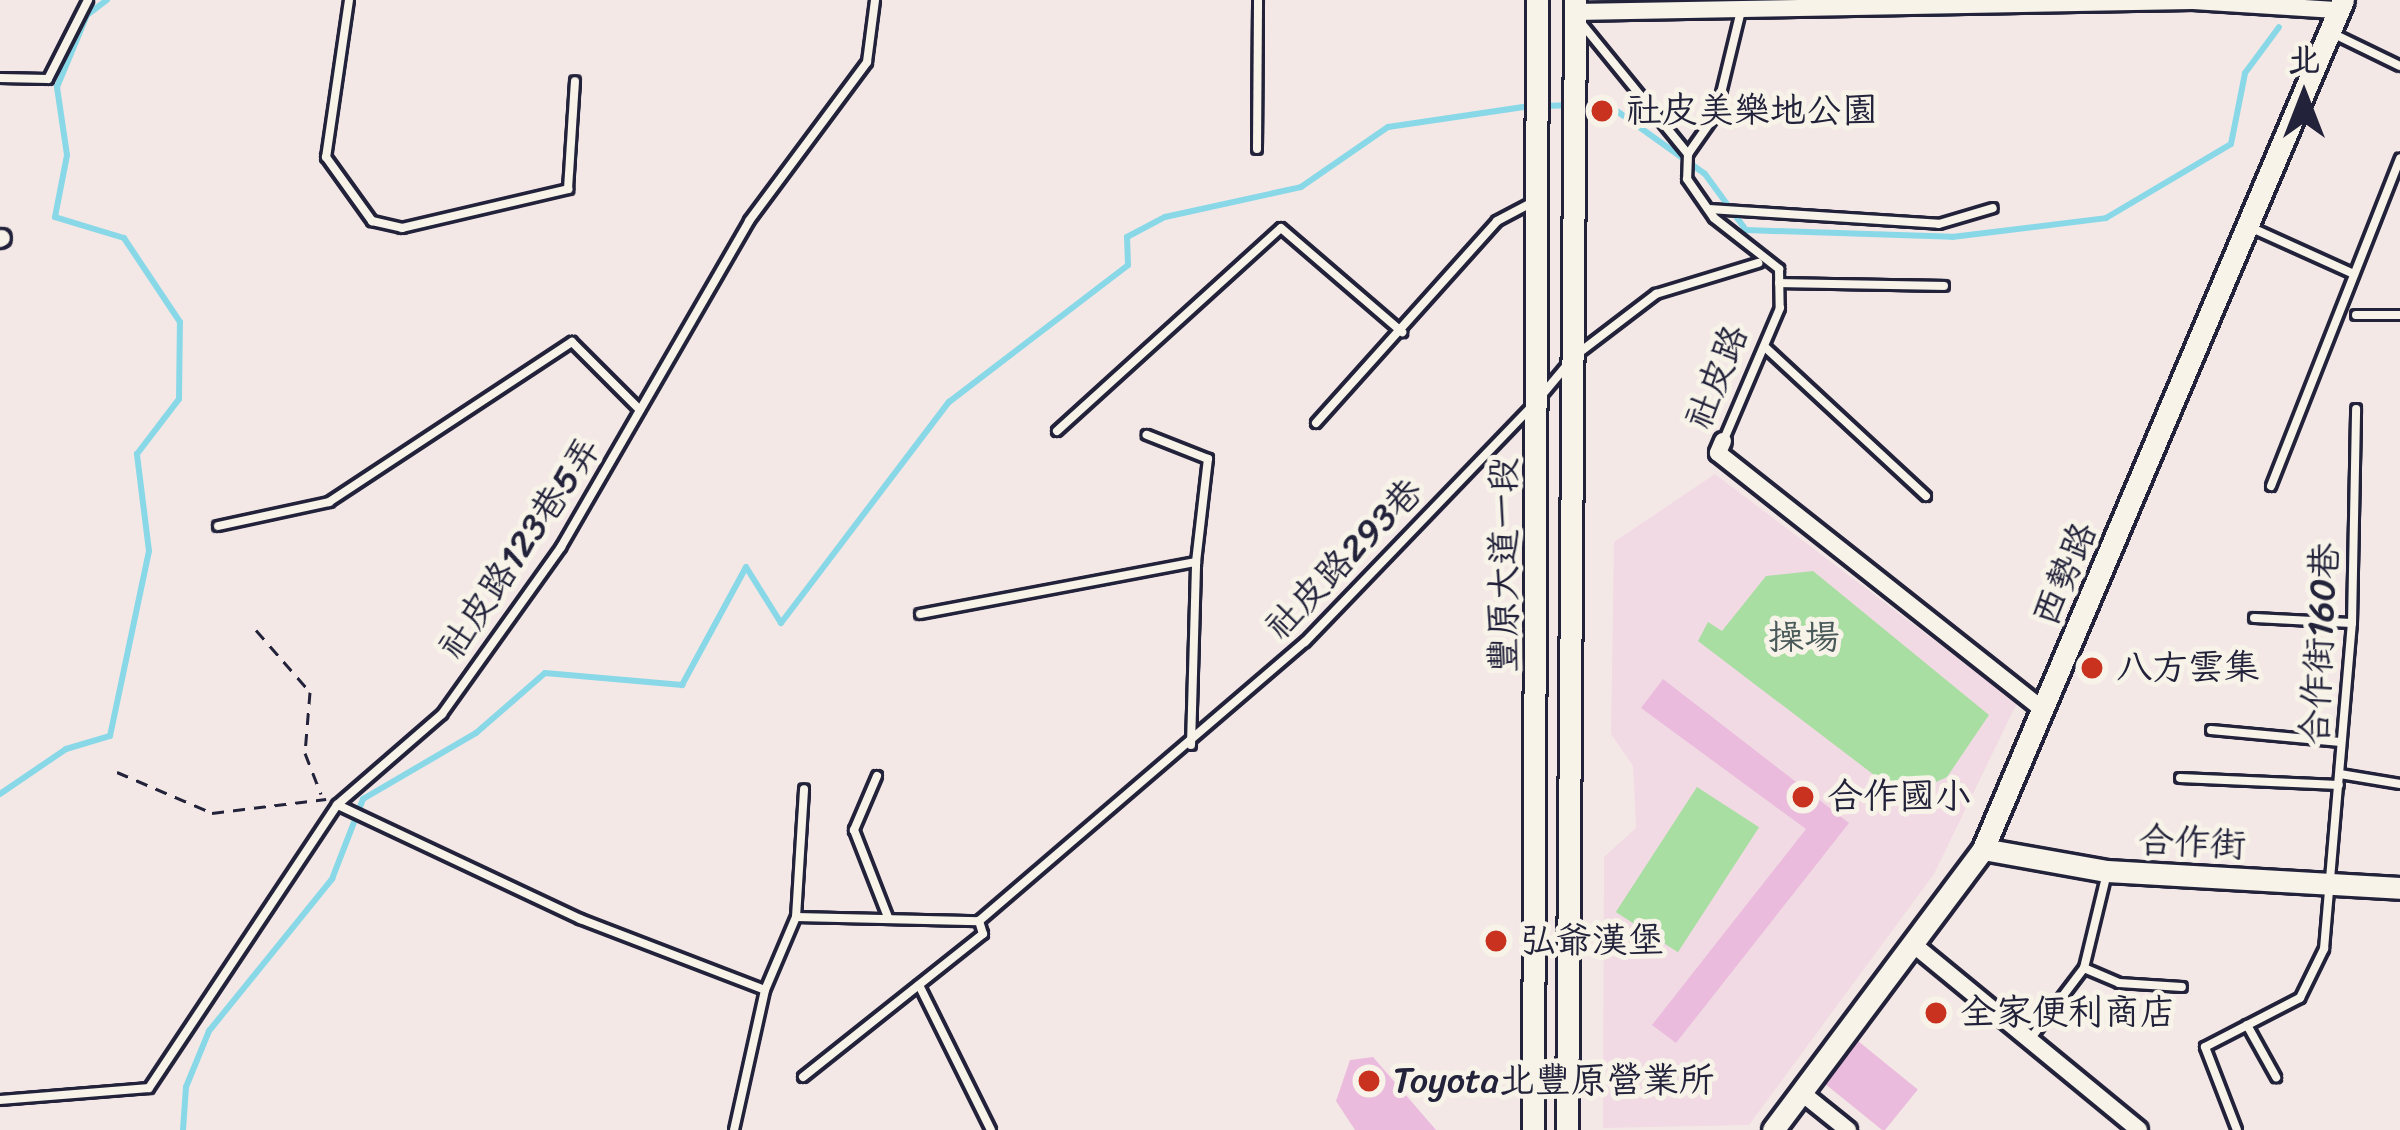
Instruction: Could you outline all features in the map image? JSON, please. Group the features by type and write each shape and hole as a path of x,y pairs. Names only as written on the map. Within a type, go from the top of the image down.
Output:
{"street":[{"name":"豐原大道一段","path":"1533,1130 1537,0"},
{"path":"1571,4 1908,7 2193,1 2336,14"},
{"name":"豐原大道一段","path":"1567,1130 1571,4"},
{"name":"西勢路","path":"1773,1130 1983,849 2336,14"},
{"name":"社皮路","path":"1724,441 1718,453 2044,710"},
{"name":"合作街","path":"1983,849 2107,871 2400,888"},
{"path":"1914,945 2139,1130"},
{"path":"1802,1093 1848,1130"}],"lane":[{"path":"0,77 47,79 88,0"},
{"path":"349,0 326,157 372,220 402,228 568,189 575,81"},
{"name":"社皮路123巷5弄","path":"0,1100 149,1088 337,805 442,714 561,548 749,221 867,62 875,0"},
{"path":"1257,149 1258,0"},
{"path":"1571,4 1688,154"},
{"path":"1748,4 1717,114 1688,154 1687,179 1758,263 1779,269 1779,284 1944,286"},
{"path":"2336,14 2400,66"},
{"path":"2271,486 2400,158"},
{"path":"1316,423 1402,332 1497,220 1534,201"},
{"path":"1708,209 1939,224 1993,208"},
{"path":"2246,225 2354,274"},
{"path":"1058,431 1281,228 1402,332"},
{"name":"社皮路293巷","path":"803,1077 983,934 979,921 1191,745 1538,401 1573,358 1656,294 1758,263"},
{"name":"社皮路","path":"1724,441 1766,348 1779,284"},
{"path":"2356,315 2400,315"},
{"path":"218,526 329,502 572,342 640,410"},
{"path":"1766,348 1926,496"},
{"name":"合作街160巷","path":"2237,1130 2205,1047 2300,998 2324,949 2352,623 2356,409"},
{"path":"1147,435 1208,459 1196,562 1191,745"},
{"path":"920,614 1196,562"},
{"path":"2254,618 2352,623"},
{"path":"2212,730 2340,742"},
{"path":"877,776 854,830 888,917"},
{"path":"2180,778 2400,784"},
{"path":"734,1130 765,990 796,917 804,789"},
{"path":"337,805 580,920 765,990"},
{"path":"2030,1040 2084,968 2107,871"},
{"path":"796,917 979,921"},
{"path":"2084,968 2182,987"},
{"path":"919,985 991,1130"},
{"path":"2247,1025 2276,1077"}],"path":[{"path":"256,630 310,692 304,753 321,796"},
{"path":"117,772 212,813 321,796 337,805"}],"shaded area":[{"name":"合作國小","path":"1715,474 2017,703 1934,874 1749,1125 1603,1128 1604,857 1636,828 1633,766 1611,734 1614,542"}],"green space":[{"name":"操場","path":"1813,571 1989,715 1947,777 1914,792 1882,781 1698,641 1708,622 1722,631 1766,576"},
{"path":"1697,787 1759,827 1678,952 1616,912"}],"building":[{"path":"1663,679 1849,823 1676,1043 1652,1025 1806,829 1641,708"},
{"path":"1858,1041 1918,1089 1882,1130 1824,1083"},
{"name":"Toyota北豐原營業所","path":"1373,1057 1436,1130 1355,1130 1336,1101 1350,1060"}],"waterway":[{"path":"0,794 66,749 110,736 149,551 137,454 179,399 180,322 124,238 55,217 67,155 57,87 87,15 107,0"},
{"path":"1543,106 1607,104 1705,174 1746,230 1952,237 2106,218 2231,144 2245,73 2279,27"},
{"path":"183,1130 186,1087 209,1031 332,879 363,799 476,733 545,673 682,685 746,567 781,623 949,402 1128,265 1127,237 1165,217 1301,187 1388,127 1530,106"}],"place":[{"name":"社皮美樂地公園","path":"1602,111"},
{"name":"八方雲集","path":"2092,668"},
{"name":"合作國小","path":"1803,797"},
{"name":"弘爺漢堡","path":"1496,941"},
{"name":"全家便利商店","path":"1936,1013"},
{"name":"Toyota北豐原營業所","path":"1369,1081"}]}
